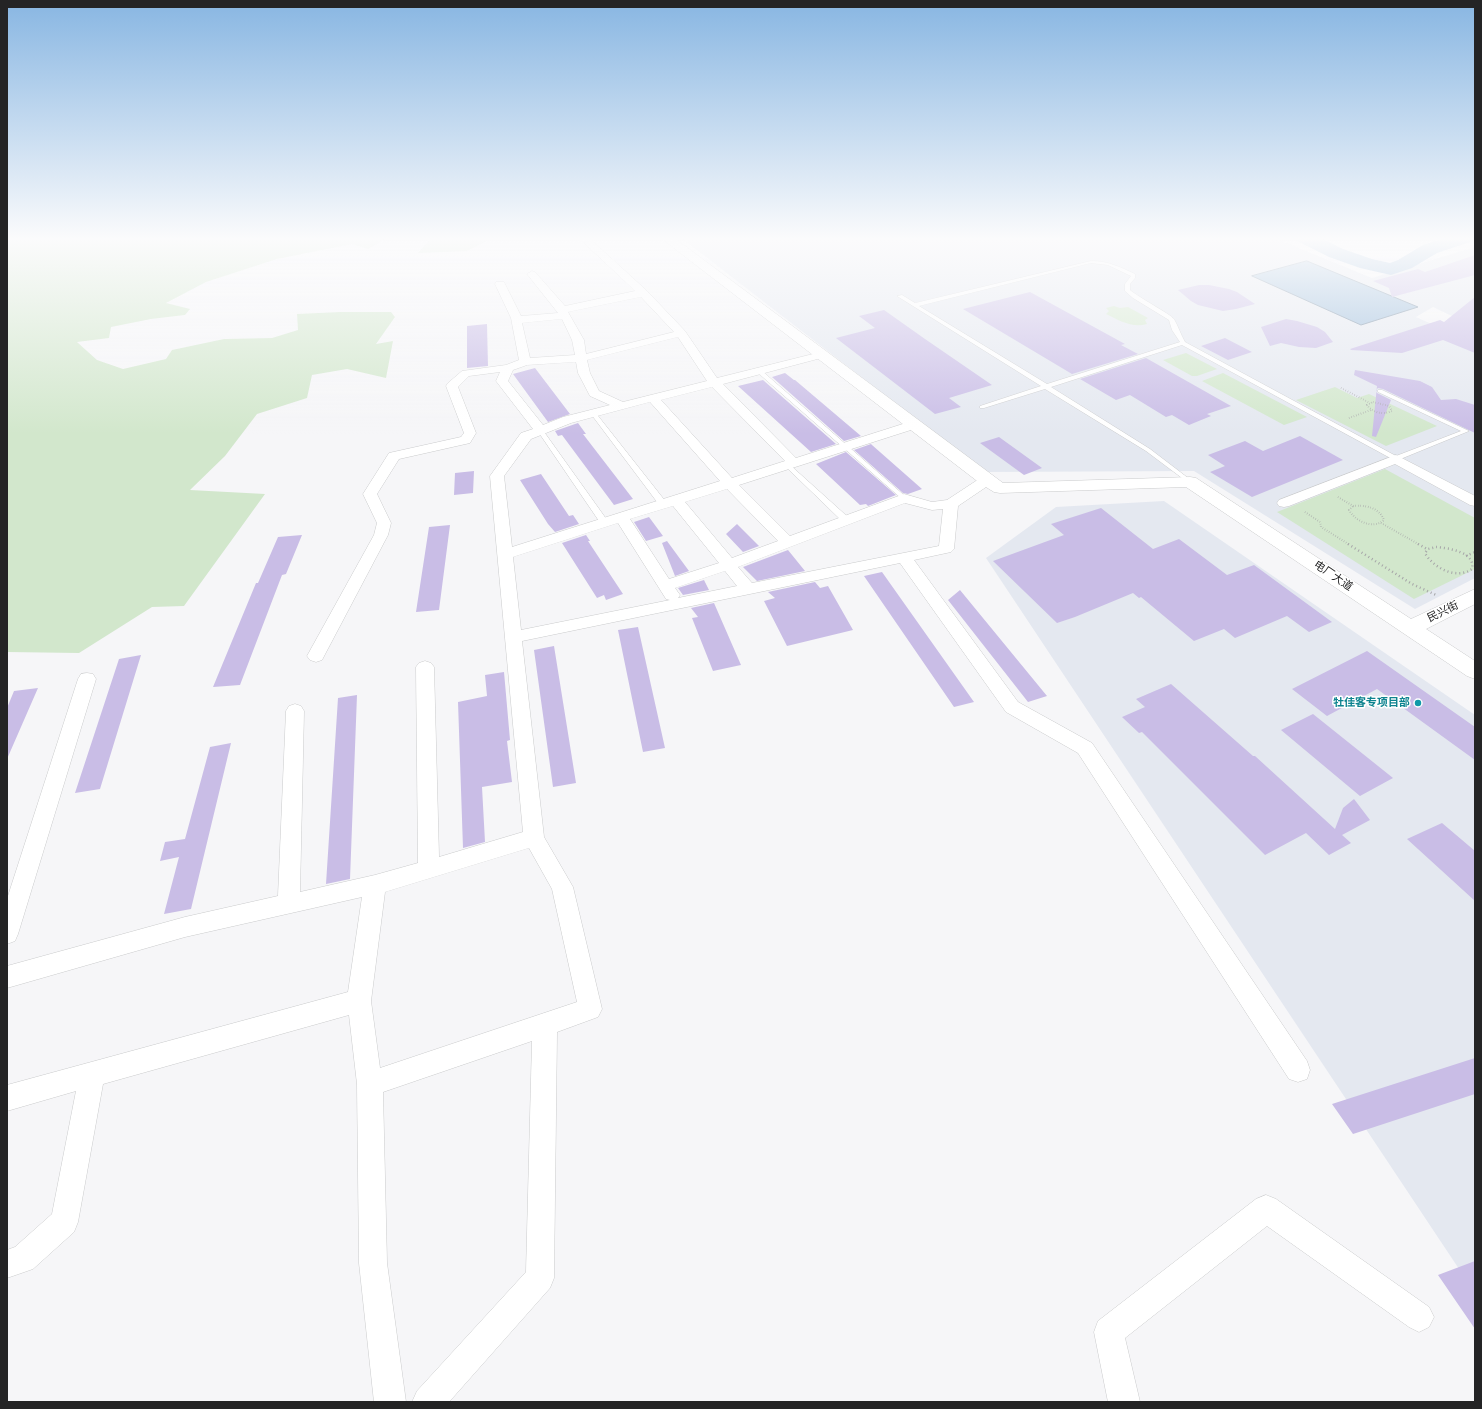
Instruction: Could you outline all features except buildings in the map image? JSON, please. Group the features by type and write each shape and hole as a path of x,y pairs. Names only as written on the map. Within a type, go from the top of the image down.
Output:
{"street":[{"path":"509,303 517,320 525,362"},
{"path":"556,303 564,313 578,340 584,373 594,393 621,406"},
{"path":"517,320 564,313 604,303"},
{"path":"652,303 681,333 714,382 790,464"},
{"path":"752,303 986,480 1000,488 1190,482"},
{"path":"316,656 381,535 384,523 370,494 394,456 465,440 470,433 452,386 466,373 508,368 525,362 582,358 681,333"},
{"path":"370,1084 590,1009 562,887 534,838 497,476 526,436 540,430 567,420 821,355"},
{"path":"508,368 502,381 540,430"},
{"path":"653,398 729,483 787,542"},
{"path":"505,554 913,425"},
{"path":"1286,502 1396,459 1475,502"},
{"path":"666,585 729,565 904,498 932,506 951,504 986,480"},
{"name":"电厂大道","path":"1190,482 1475,671"},
{"path":"670,502 729,565 748,590"},
{"path":"513,637 946,549 951,504"},
{"path":"621,517 678,604"},
{"path":"904,558 1012,707 1085,748 1298,1070"},
{"name":"民兴街","path":"1410,628 1475,596"},
{"path":"425,667 429,869"},
{"path":"7,934 87,679"},
{"path":"289,904 295,711"},
{"path":"7,977 185,927 376,885 534,838"},
{"path":"376,885 359,1001 370,1084 373,1263 390,1402"},
{"path":"7,1098 359,1001"},
{"path":"428,1402 540,1278 545,1024"},
{"path":"7,1264 23,1259 64,1222 92,1074"},
{"path":"1124,1402 1109,1332 1266,1209 1419,1317"}],"lane":[{"path":"911,303 1148,450 1190,482"},
{"path":"915,305 924,303"},
{"path":"1144,303 1171,319 1174,330 1183,343 1396,459 1466,431 1380,390"},
{"path":"982,407 1183,343"},
{"path":"759,371 904,498"},
{"path":"594,413 670,502"},
{"path":"540,430 604,522"},
{"path":"790,464 846,520"}],"path":[{"path":"1341,388 1370,402 1385,404 1392,410 1391,413 1384,414 1372,410 1367,405 1370,402"},
{"path":"1332,424 1372,410"},
{"path":"1286,502 1320,522 1321,527 1412,584 1439,596"},
{"path":"1381,523 1384,520 1384,517 1373,509 1353,506 1349,510 1353,517 1362,522 1374,524 1381,523 1428,549 1444,547 1460,552 1466,556 1473,565 1473,569 1470,572 1458,573 1443,570 1430,562 1425,553 1428,549"},
{"path":"1466,556 1475,552"}],"shaded area":[{"path":"765,303 1475,303 1475,327 1433,307 1416,317 1475,343 1475,578 1415,609 1194,471 984,472"},
{"path":"1164,501 1475,715 1475,1293 986,558 1056,507"}],"green space":[{"path":"7,303 166,303 190,309 185,315 151,319 111,327 109,338 77,342 97,360 123,369 166,359 172,350 224,339 272,338 298,330 297,314 391,312 395,317 376,344 393,341 386,378 347,369 312,375 307,398 257,414 225,456 190,490 265,494 184,606 152,607 79,653 7,652"},
{"path":"1114,306 1120,308 1128,307 1148,318 1145,320 1147,324 1131,324 1106,314 1109,311 1106,308"},
{"path":"1186,353 1217,369 1197,376 1192,376 1163,360"},
{"path":"1223,373 1307,417 1284,425 1202,381"},
{"path":"1335,387 1357,398 1369,394 1437,426 1386,446 1296,400"},
{"path":"1385,469 1475,518 1475,569 1414,599 1277,512"}],"water":[{"path":"1312,303 1408,303 1418,307 1361,325"}],"place":[{"name":"牡佳客专项目部","path":"1418,703"}]}
